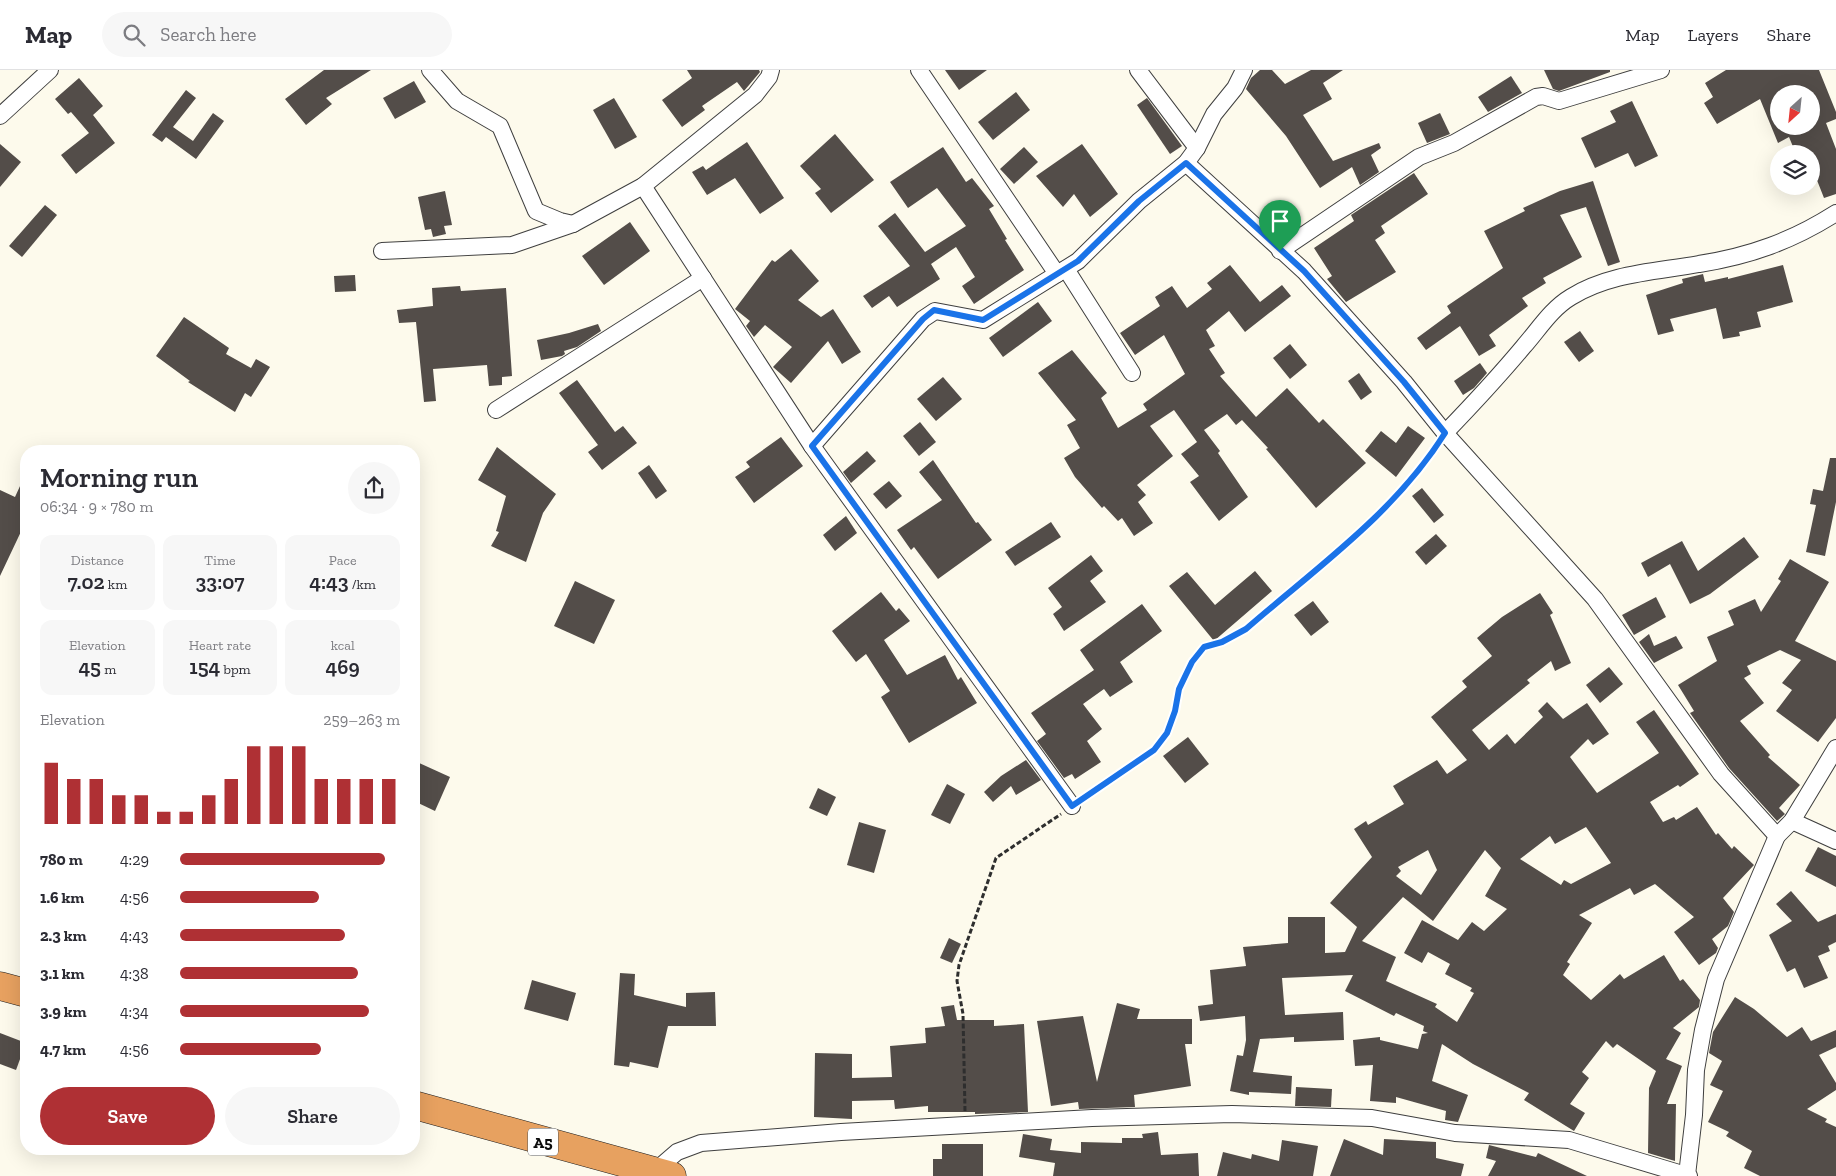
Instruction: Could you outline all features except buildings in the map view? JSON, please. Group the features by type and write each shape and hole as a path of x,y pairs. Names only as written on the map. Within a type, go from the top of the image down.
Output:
{"highway":[{"path":"0,986 20,991"},
{"name":"A5","path":"420,1107 664,1174"}],"street":[{"path":"0,116 50,70"},
{"path":"430,70 457,101 500,126 536,211 573,224"},
{"path":"382,251 512,246 573,224 643,186 755,95 769,77 771,70"},
{"path":"918,70 1132,373"},
{"path":"1138,70 1197,148"},
{"path":"812,446 923,319 934,310 983,320 1078,261 1139,201 1186,163 1197,148 1214,114 1235,88 1244,70"},
{"path":"1280,251 1419,157 1454,143 1536,97 1544,96 1558,101 1661,70"},
{"path":"1186,163 1304,271 1404,382 1445,433 1595,599 1721,774 1777,836"},
{"path":"643,186 812,446 1072,806"},
{"path":"1445,433 1524,346 1547,317 1571,297 1622,275 1700,264 1763,250 1805,232 1836,213"},
{"path":"496,410 703,278"},
{"path":"664,1174 676,1152 701,1143 965,1124 1232,1114 1372,1118 1455,1133 1516,1135 1569,1140 1688,1176 1696,1070 1703,1030 1714,988 1777,836 1792,821 1836,748"},
{"path":"1792,821 1836,841"}],"path":[{"path":"965,1124 963,1014 962,998 957,981 959,965 996,858 1154,750 1167,733 1175,711 1179,689 1192,662 1204,647 1222,642 1246,629 1386,509 1428,460 1445,433"}],"route":[{"path":"1186,163 1280,251 1304,271 1332,301 1404,382 1445,433 1428,460 1386,509 1246,629 1222,642 1204,647 1192,662 1179,689 1175,711 1167,733 1154,750 1072,806 812,446 923,319 934,310 983,320 1078,261 1139,201 1186,163"}]}
